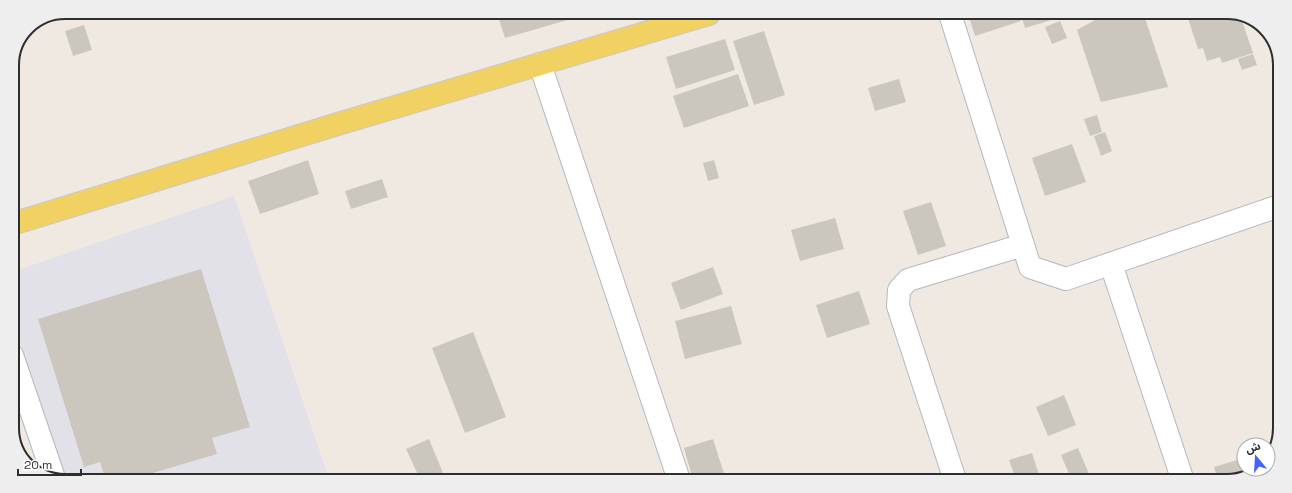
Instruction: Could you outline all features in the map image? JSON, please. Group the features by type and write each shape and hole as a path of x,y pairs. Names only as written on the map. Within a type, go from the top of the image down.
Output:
{"main road":[{"path":"19,222 341,123 692,19"}],"street":[{"path":"952,19 1030,267 1066,280 1273,208"},
{"path":"540,64 677,474"},
{"path":"953,474 898,306 899,290 908,280 1022,245"},
{"path":"1111,264 1180,474"},
{"path":"19,376 52,472"}],"shaded area":[{"path":"234,196 327,474 65,474 19,339 19,270"}],"building":[{"path":"499,19 571,19 505,38"},
{"path":"970,19 1020,19 1021,21 975,36"},
{"path":"1022,19 1054,19 1025,28"},
{"path":"1097,19 1145,19 1168,87 1101,102 1077,30"},
{"path":"1188,19 1233,19 1242,21 1253,53 1222,63 1220,57 1207,61 1203,48 1198,49"},
{"path":"1060,21 1067,38 1052,44 1045,27"},
{"path":"84,25 92,50 73,56 65,31"},
{"path":"764,31 785,95 754,105 733,41"},
{"path":"725,39 735,70 676,89 666,57"},
{"path":"1253,54 1257,65 1242,70 1238,59"},
{"path":"738,74 749,106 684,128 673,96"},
{"path":"899,79 906,102 875,111 868,88"},
{"path":"1097,115 1102,132 1090,136 1084,119"},
{"path":"1105,132 1112,151 1101,156 1094,136"},
{"path":"1072,144 1086,182 1045,196 1032,158"},
{"path":"308,160 319,194 260,214 248,181"},
{"path":"714,160 719,178 708,181 703,163"},
{"path":"382,179 388,197 351,209 345,191"},
{"path":"931,202 946,246 918,255 903,211"},
{"path":"835,218 844,249 800,261 791,230"},
{"path":"713,267 723,294 681,310 671,283"},
{"path":"201,269 250,427 212,438 217,454 150,474 104,474 100,462 84,467 38,319"},
{"path":"859,291 870,324 827,338 816,305"},
{"path":"731,306 742,344 685,359 675,321"},
{"path":"473,332 506,417 465,433 432,348"},
{"path":"1064,395 1076,425 1048,436 1036,407"},
{"path":"429,439 443,473 418,474 406,449"},
{"path":"713,439 724,474 691,474 684,448"},
{"path":"1078,448 1089,474 1069,474 1061,455"},
{"path":"1032,453 1039,474 1014,474 1009,460"},
{"path":"1236,460 1236,473 1216,474 1214,467"}]}
